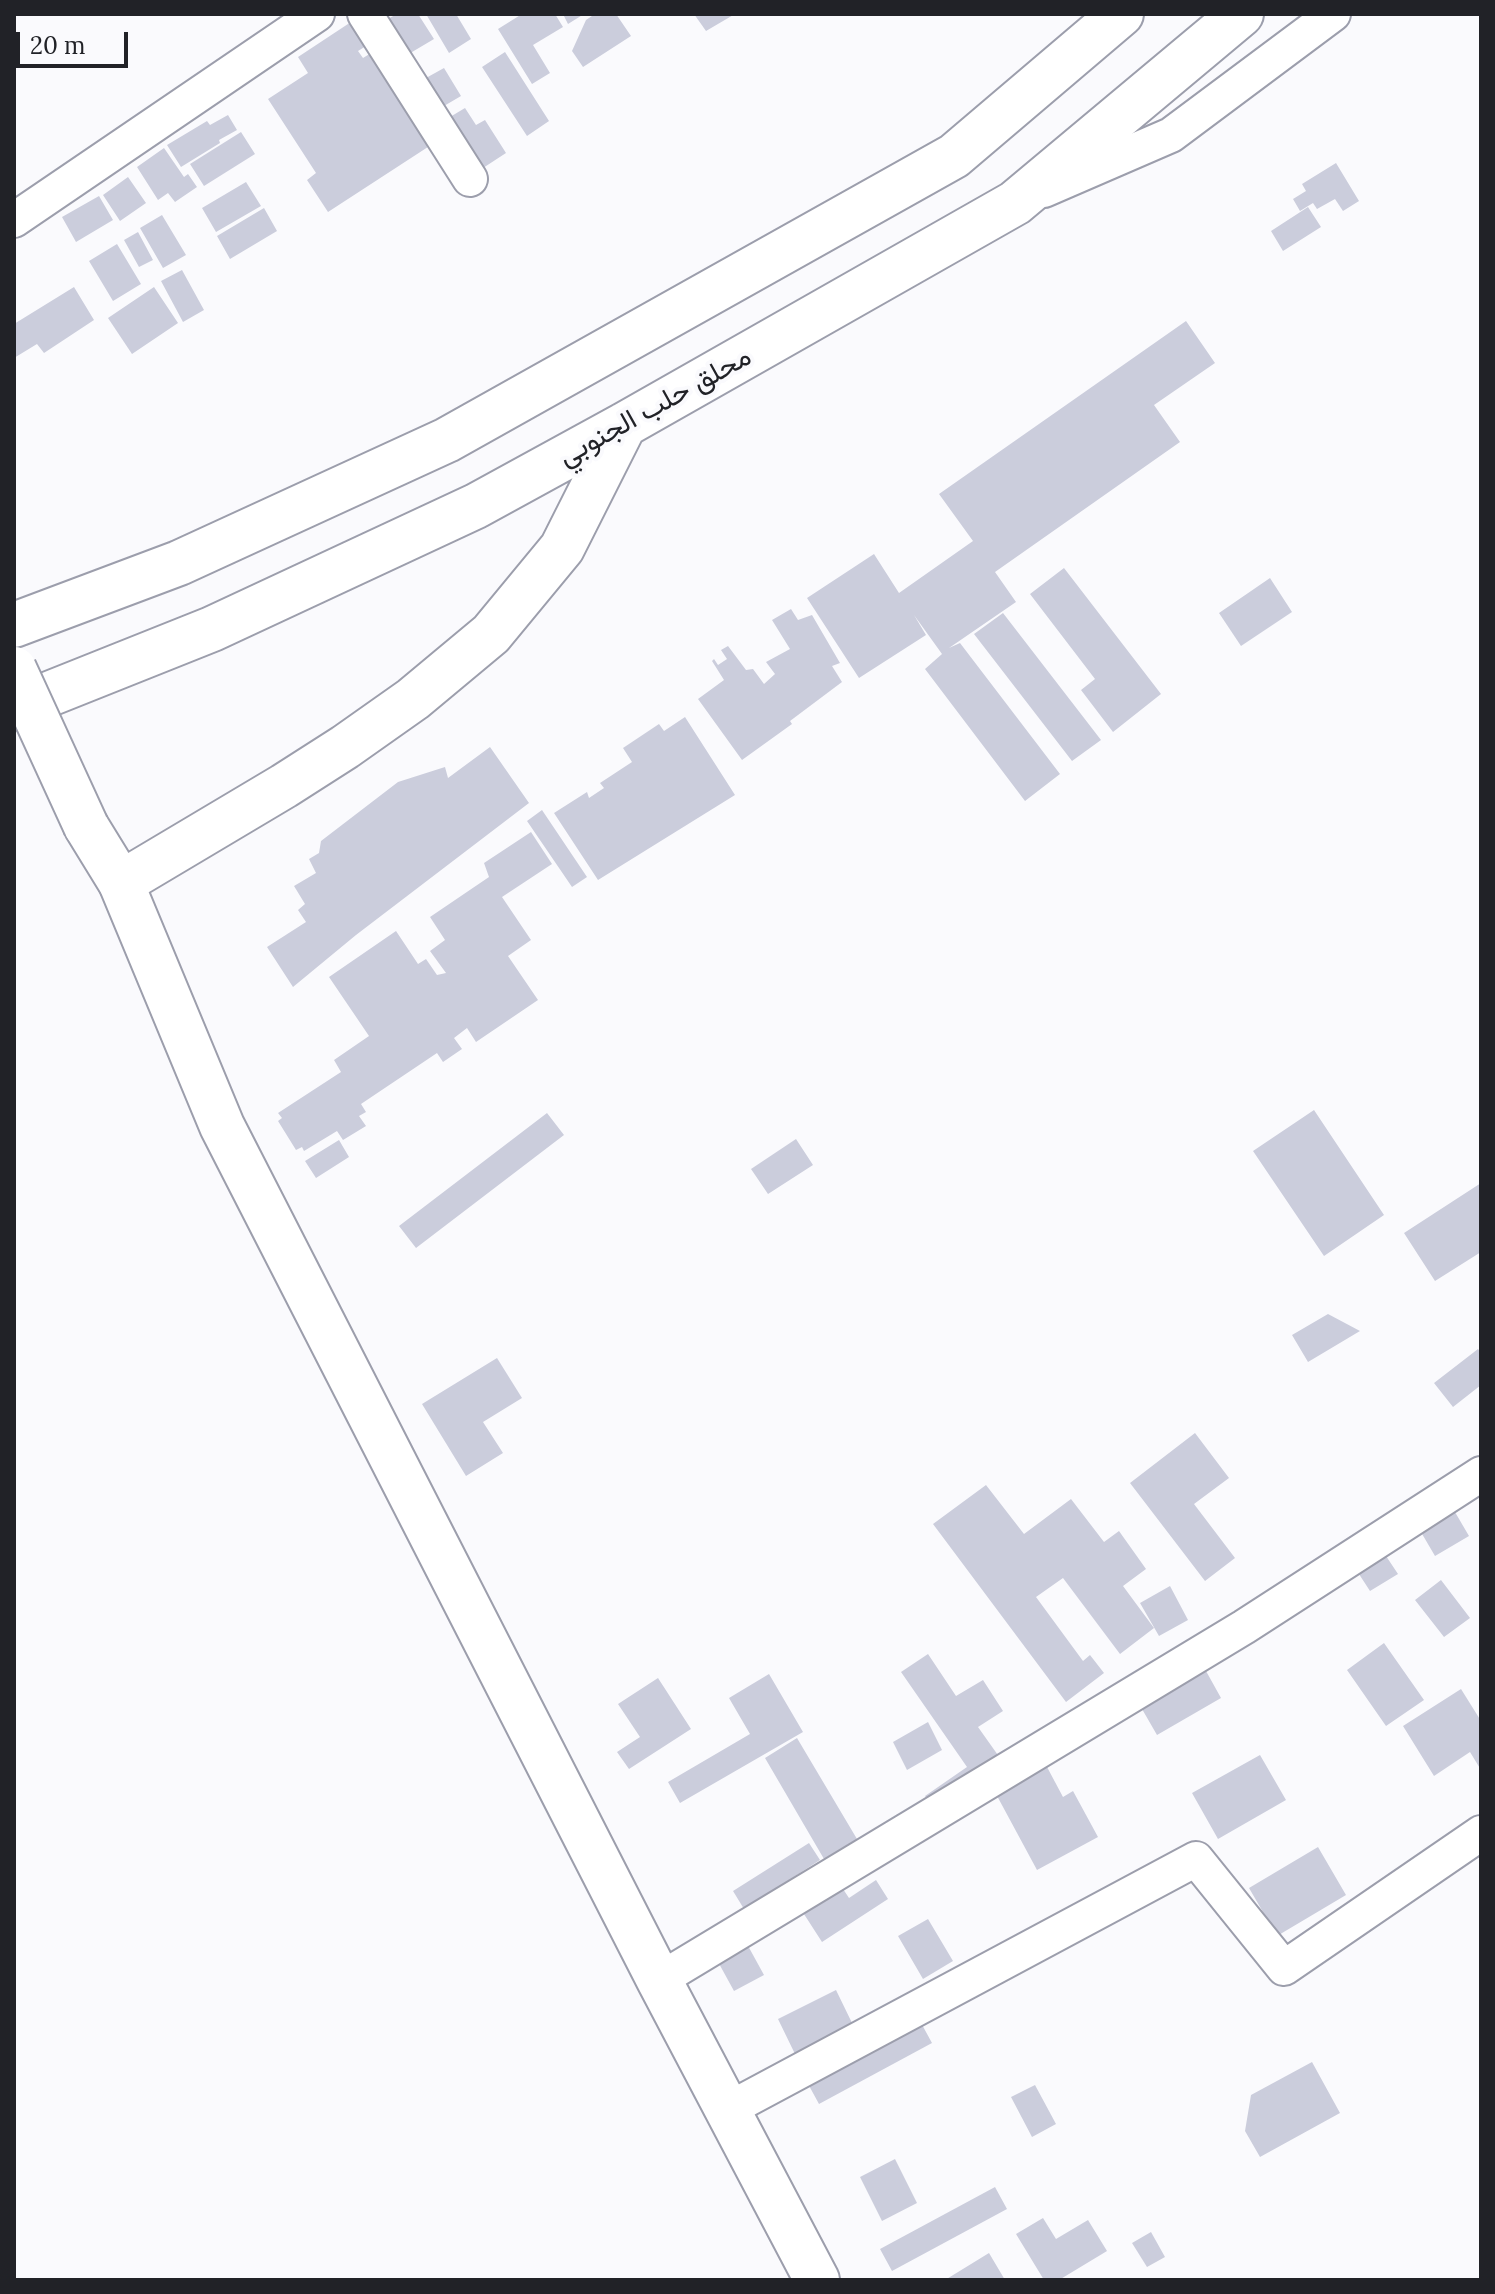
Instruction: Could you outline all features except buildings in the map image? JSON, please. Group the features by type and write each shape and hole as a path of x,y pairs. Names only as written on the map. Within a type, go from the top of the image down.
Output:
{"main road":[{"path":"14,625 179,563 447,440 954,156 1121,14"},
{"name":"محلق حلب الجنوبي","path":"14,708 239,616 476,506 624,425 1015,203 1241,14"},
{"path":"121,883 345,747 413,699 491,634 562,548 624,425"},
{"path":"14,669 86,826 121,883 222,1126 659,1980 817,2280"}],"street":[{"path":"14,220 317,14"},
{"path":"365,14 470,179"},
{"path":"1015,203 1171,135 1333,14"},
{"path":"659,1980 1244,1627 1481,1474"},
{"path":"727,2110 1196,1859 1284,1968 1481,1833"}]}
